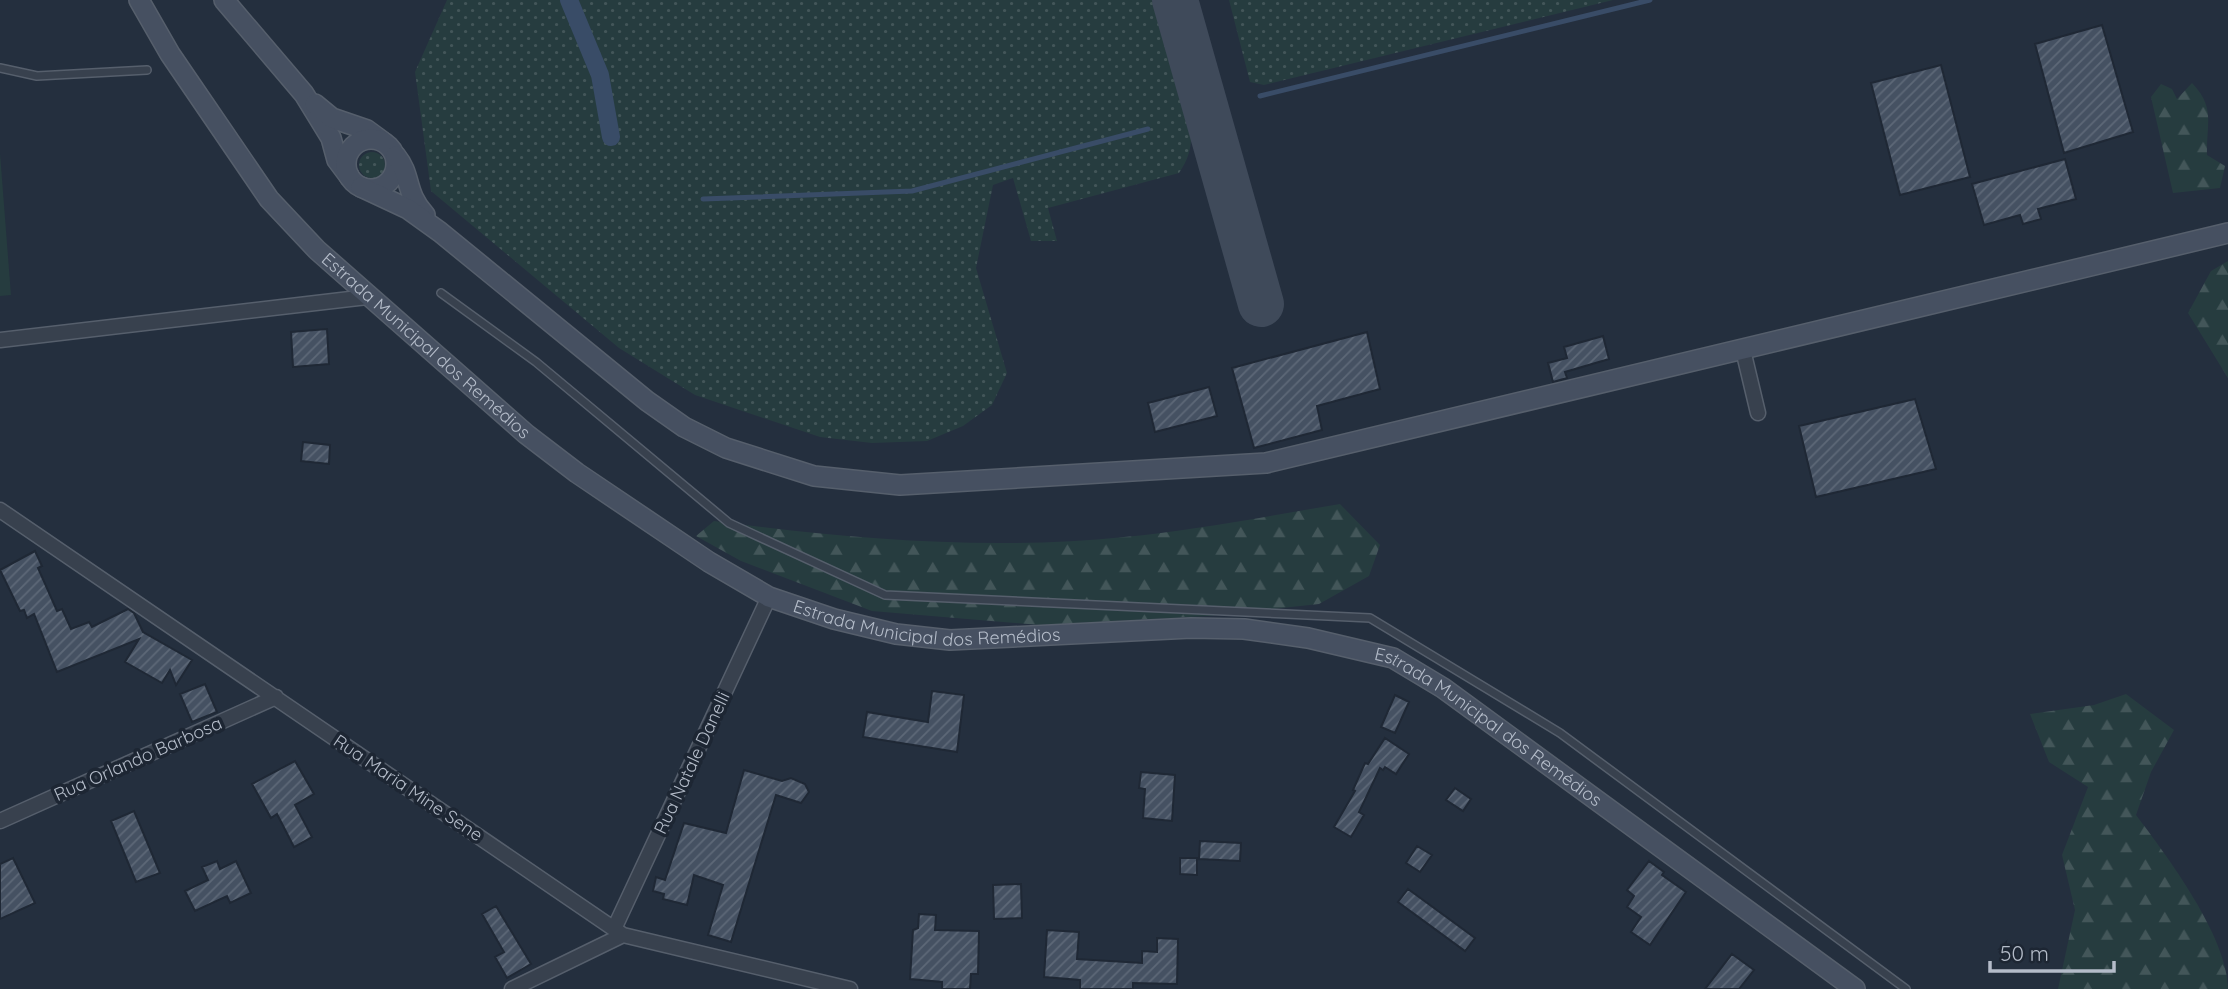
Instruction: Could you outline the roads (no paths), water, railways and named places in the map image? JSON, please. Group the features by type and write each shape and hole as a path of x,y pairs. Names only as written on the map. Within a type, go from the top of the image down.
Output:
{"street":[{"name":"Estrada Municipal dos Remédios","path":"139,0 170,54 269,199 367,297 526,434 577,473 709,562 769,597 871,628 950,640 1191,628 1244,629 1308,638 1393,658 1443,688 1855,989"},
{"path":"225,0 304,94 331,138 337,160 355,181 408,209 440,232 647,401 684,427 768,463 814,476 856,482 900,485 954,484 1266,463 2228,233"},
{"path":"304,94 332,118 367,130 389,147 402,163 413,202 440,232"},
{"path":"370,140 389,147 396,165 391,180 377,188 355,181 347,160 355,146 370,140"},
{"path":"0,340 367,297"},
{"path":"1743,350 1758,413"},
{"name":"Rua Maria Mine Sene","path":"0,510 618,932 850,989"},
{"name":"Rua Natale Danelli","path":"618,932 769,597"},
{"name":"Rua Orlando Barbosa","path":"0,821 276,697"},
{"path":"512,989 618,932"}],"lane":[{"path":"0,68 37,76 147,70"},
{"path":"441,293 536,362 729,523 885,595 1370,618 1560,733 1906,989"}],"waterway":[{"path":"569,0 600,75 611,137"},
{"path":"1260,96 1650,0"},
{"path":"703,199 912,191 1148,129"}]}
